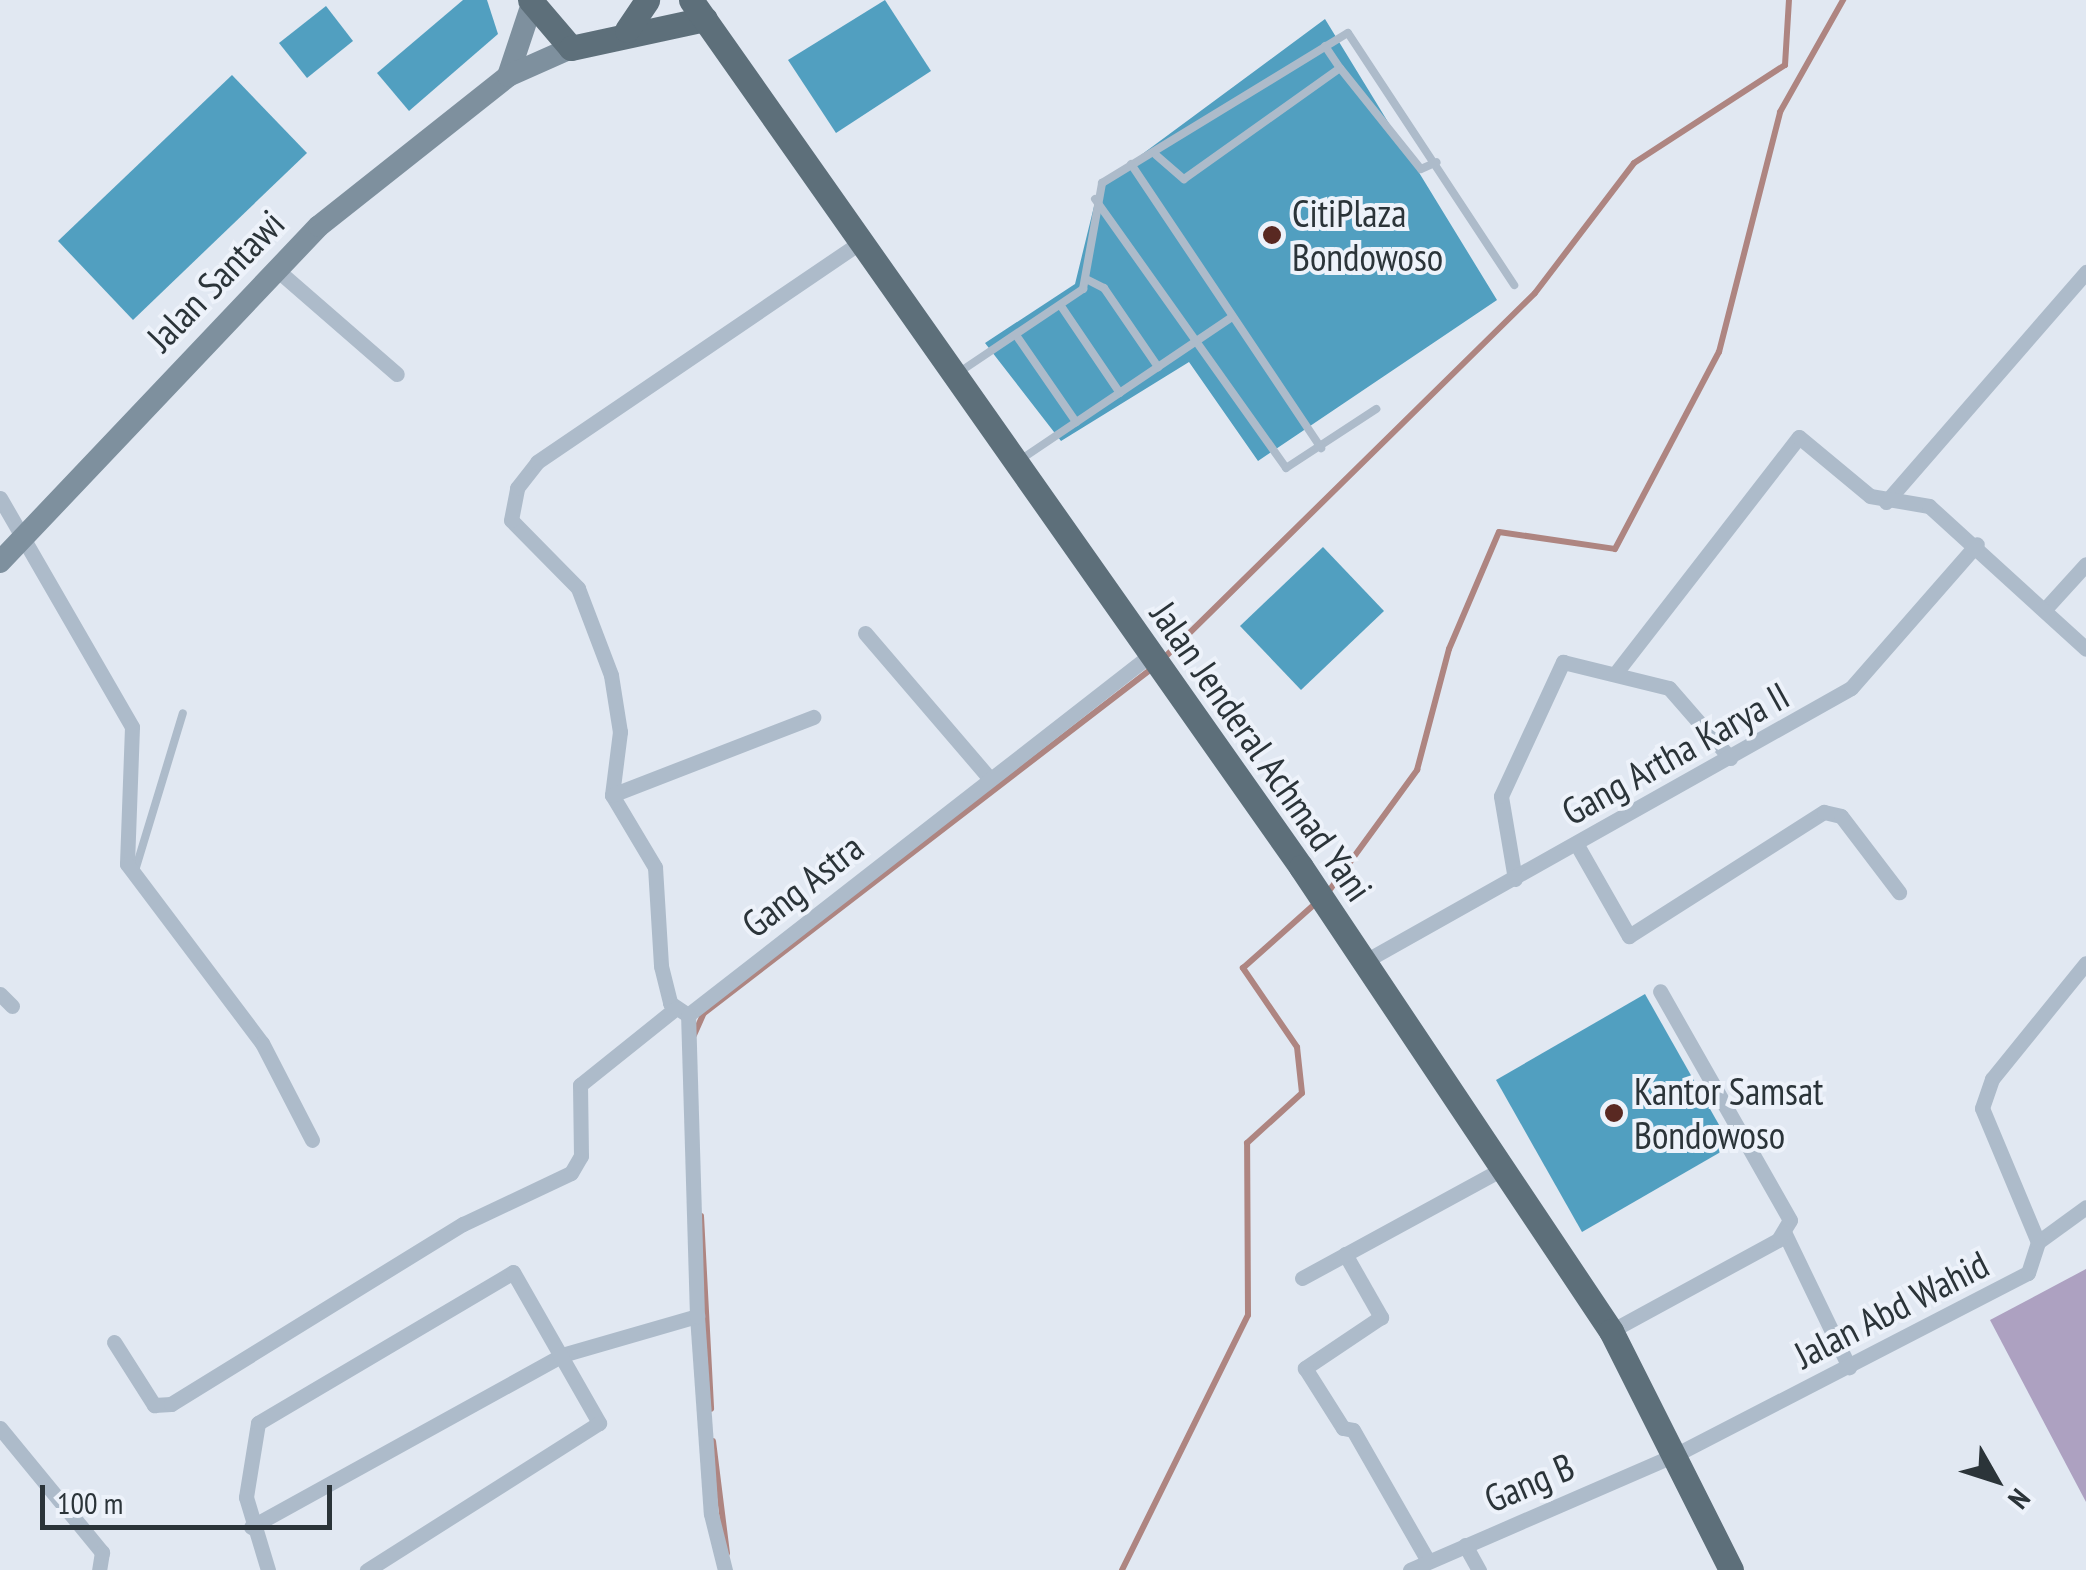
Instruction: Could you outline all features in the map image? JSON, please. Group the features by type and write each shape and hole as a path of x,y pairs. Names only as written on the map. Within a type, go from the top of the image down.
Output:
{"main road":[{"path":"628,30 647,0"},
{"path":"531,3 571,48 698,10"},
{"path":"508,76 531,3"},
{"name":"Jalan Jenderal Achmad Yani","path":"698,10 958,373 1157,666 1302,867 1360,964 1611,1331 1730,1570"},
{"name":"Jalan Santawi","path":"0,562 276,269 508,76 571,48"}],"street":[{"path":"725,1570 711,1514 682,1012 661,966 655,867 612,795 620,732 611,675 578,588 511,520 516,488 537,462 862,241"},
{"path":"276,269 396,374"},
{"path":"1886,502 2086,272"},
{"path":"1618,670 1795,438 1810,439 1886,502 1929,506 1977,544 2086,648"},
{"path":"0,498 132,726 124,849 134,874 262,1044 312,1140"},
{"name":"Gang Artha Karya II","path":"1360,964 1851,688 1977,544"},
{"path":"2046,608 2086,564"},
{"path":"865,633 990,779"},
{"path":"1514,879 1499,808 1548,682 1572,659 1618,670 1682,697 1730,758"},
{"name":"Gang Astra","path":"114,1342 154,1405 171,1404 463,1224 571,1173 580,1162 583,1080 682,1012 990,779 1157,666"},
{"path":"612,795 813,717"},
{"path":"1577,845 1628,936 1824,812 1841,816 1898,892"},
{"name":"Jalan Abd Wahid","path":"1675,1456 2017,1282 2038,1242 1982,1108 1992,1079 2086,963"},
{"path":"1660,991 1788,1215 1785,1234 1850,1367"},
{"path":"1302,1278 1500,1170"},
{"path":"2038,1242 2086,1207"},
{"path":"1611,1331 1785,1234"},
{"path":"1345,1254 1381,1317 1305,1368 1342,1428 1353,1430 1428,1561"},
{"path":"268,1570 251,1527 258,1423 513,1272 599,1423 367,1570"},
{"path":"251,1527 562,1355 697,1316"},
{"path":"0,1428 102,1552 98,1570"},
{"name":"Gang B","path":"1410,1570 1675,1456"},
{"path":"1465,1544 1478,1570"}],"lane":[{"path":"958,373 1061,306 1088,280 1095,199 1102,183 1131,164 1156,154 1325,46 1354,37 1514,285"},
{"path":"1325,46 1421,169 1437,162"},
{"path":"1156,154 1184,178 1340,68"},
{"path":"1131,164 1321,448"},
{"path":"1095,199 1286,468 1376,408"},
{"path":"1088,280 1104,288 1158,368"},
{"path":"1061,306 1120,393"},
{"path":"1017,462 1232,317"},
{"path":"1016,335 1076,422"},
{"path":"134,874 183,714"}],"shaded area":[{"path":"2086,1269 2086,1502 1990,1320"}],"building":[{"path":"463,0 487,0 498,34 409,111 377,73"},
{"path":"885,0 931,71 836,133 788,60"},
{"path":"326,6 353,41 307,78 279,43"},
{"name":"CitiPlaza Bondowoso","path":"1325,19 1497,300 1258,461 1189,362 1061,441 985,343 1075,284 1099,186"},
{"path":"232,75 307,153 133,320 58,241"},
{"path":"1323,547 1384,611 1301,690 1240,626"},
{"name":"Kantor Samsat Bondowoso","path":"1645,994 1731,1146 1582,1232 1496,1080"}],"waterway":[{"path":"1164,658 1535,293 1634,163 1785,65 1789,0"},
{"path":"1326,895 1417,770 1449,649 1499,532 1615,549 1719,352 1780,112 1843,0"},
{"path":"694,1035 704,1013 1155,666"},
{"path":"1122,1570 1248,1315 1247,1143 1302,1093 1297,1047 1243,968 1316,903"},
{"path":"701,1216 711,1409"},
{"path":"713,1441 727,1553"}],"place":[{"name":"CitiPlaza Bondowoso","path":"1272,235"},
{"name":"Kantor Samsat Bondowoso","path":"1614,1113"}]}
